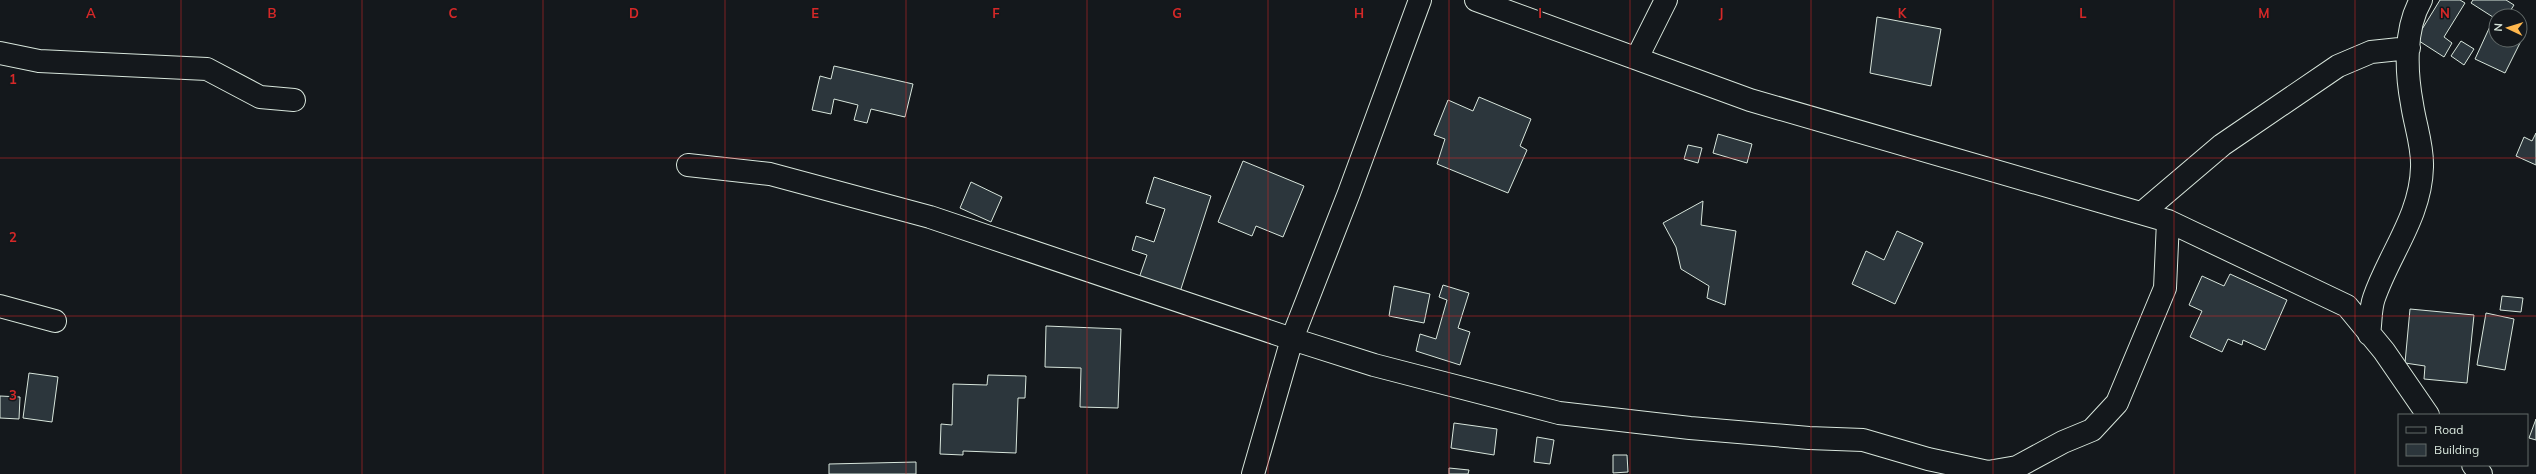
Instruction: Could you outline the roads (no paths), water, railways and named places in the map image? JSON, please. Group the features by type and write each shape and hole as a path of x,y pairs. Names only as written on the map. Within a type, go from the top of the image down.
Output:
{"street":[{"path":"1253,474 1292,339 1350,192 1420,0"},
{"path":"1476,0 1750,100 2168,221 2347,306 2427,414"},
{"path":"1637,58 1666,0"},
{"path":"2369,334 2373,300 2386,268 2408,226 2420,180 2422,167 2412,103 2409,48 2415,10 2421,0"},
{"path":"2142,213 2222,145 2338,66 2371,52 2409,48"},
{"path":"0,53 39,60 207,69 260,98 294,100"},
{"path":"688,165 770,174 930,217 1292,339 1374,364 1558,413 1698,429 1809,438 1863,440 1928,459 1988,472 2017,467 2062,442 2092,430 2117,403 2165,288 2168,221"},
{"path":"0,306 54,321"},
{"path":"2473,466 2481,474"}]}
